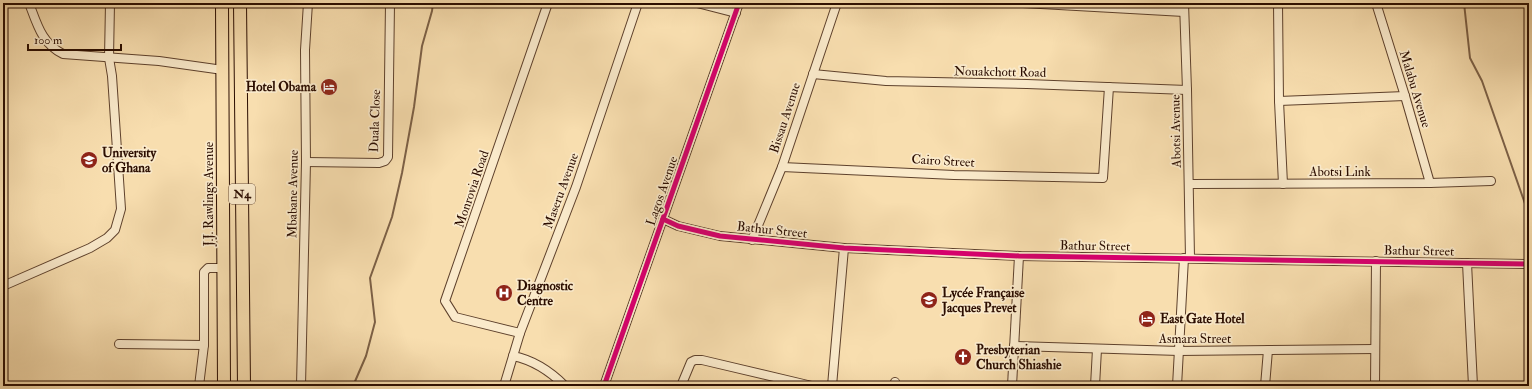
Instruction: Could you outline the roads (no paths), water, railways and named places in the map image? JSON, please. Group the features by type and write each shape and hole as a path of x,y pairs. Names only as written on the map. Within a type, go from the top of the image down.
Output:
{"highway":[{"name":"J.J. Rawlings Avenue","path":"222,3 222,268 224,386"},
{"name":"N4","path":"240,3 244,386"}],"street":[{"path":"29,3 41,33 48,44 54,50 63,54 159,61 223,70"},
{"path":"3,286 90,248 108,238 115,230 121,209 112,76 109,58 110,3"},
{"name":"Mbabane Avenue","path":"301,386 306,162 305,50 308,3"},
{"name":"Duala Close","path":"306,162 379,163 385,161 388,157 390,3"},
{"name":"Monrovia Road","path":"520,333 455,317 446,301 548,3"},
{"name":"Maseru Avenue","path":"504,386 520,333 576,187 638,3"},
{"path":"697,3 736,13"},
{"name":"Lagos Avenue","path":"604,386 739,3"},
{"name":"Bissau Avenue","path":"752,240 782,167 837,3"},
{"path":"1023,3 1184,7"},
{"path":"1278,3 1279,100 1283,184"},
{"name":"Malabu Avenue","path":"1376,3 1430,183"},
{"name":"Abotsi Avenue","path":"1177,386 1187,258 1189,184 1184,7"},
{"name":"Nouakchott Road","path":"813,74 886,80 1187,90"},
{"name":"Cairo Street","path":"782,167 954,175 1103,178 1109,87"},
{"path":"1279,100 1405,96"},
{"name":"Abotsi Link","path":"1189,184 1430,183 1491,181"},
{"name":"Bathur Street","path":"664,218 678,226 713,234 752,240 844,248 1019,256 1529,264"},
{"path":"832,386 844,248"},
{"path":"1012,386 1019,256"},
{"path":"1375,386 1376,261"},
{"path":"1467,263 1473,386"},
{"path":"199,386 204,346 204,272 208,268 222,268"},
{"path":"120,344 204,346"},
{"name":"Asmara Street","path":"1014,346 1179,352 1375,349"},
{"path":"1095,386 1097,349"},
{"path":"1265,386 1268,350"},
{"path":"513,356 539,366 557,377 565,386"},
{"path":"681,386 691,362 695,360 702,360 812,386"}],"waterway":[{"path":"353,386 366,356 375,322 370,278 392,217 414,107 422,46 433,3"},
{"path":"1464,3 1470,58 1482,81 1529,215"}],"place":[{"name":"Hotel Obama","path":"329,87"},
{"name":"University of Ghana","path":"89,160"},
{"name":"Diagnostic Centre","path":"504,293"},
{"name":"Lycée Française Jacques Prevet","path":"929,300"},
{"name":"East Gate Hotel","path":"1147,319"},
{"name":"Presbyterian Church Shiashie","path":"963,357"}]}
